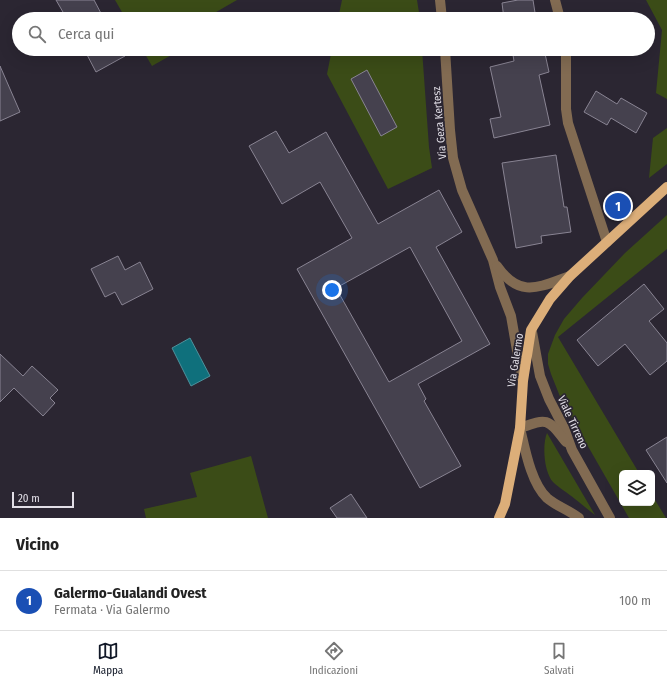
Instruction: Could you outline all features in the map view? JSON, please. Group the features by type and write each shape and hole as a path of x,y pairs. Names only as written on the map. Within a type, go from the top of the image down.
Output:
{"main road":[{"name":"Via Galermo","path":"499,518 505,504 520,428 523,381 531,330 550,299 570,276 667,187"}],"street":[{"path":"440,0 441,12"},
{"path":"555,0 558,12"},
{"name":"Via Geza Kertesz","path":"445,56 453,158 462,190 493,260"},
{"path":"566,56 566,109 568,123 607,242"},
{"path":"493,260 503,274 512,283 519,287 528,288 540,286 570,276"},
{"path":"493,260 500,287 511,316 523,381"},
{"name":"Viale Tirreno","path":"531,330 540,376 549,399 564,428 572,450 610,518"},
{"path":"572,450 550,423 545,421 537,422 520,428 532,471 539,486 547,498 579,518"}],"green space":[{"path":"115,0 237,0 216,12 122,12"},
{"path":"342,0 417,0 419,12 339,12"},
{"path":"646,0 667,0 667,99 656,93 662,30 655,17 655,12 652,12"},
{"path":"146,56 170,56 152,66"},
{"path":"331,56 422,56 429,147 432,168 388,189 327,74"},
{"path":"667,128 667,164 649,178 653,138"},
{"path":"667,215 667,249 558,337 637,470 619,470 619,500 561,399 548,364 548,354 555,335 564,319 625,253"},
{"path":"547,433 595,515 555,484 550,478 544,451"},
{"path":"251,456 268,518 146,518 144,509 197,497 190,473"},
{"path":"655,500 666,518 629,518 622,506 655,506"}],"water":[{"path":"190,338 210,376 191,386 172,348"}],"building":[{"path":"56,0 94,0 100,12 63,12"},
{"path":"518,0 533,0 535,12 503,12 502,3"},
{"path":"88,56 125,56 96,72"},
{"path":"513,56 546,56 549,72 539,75 550,125 494,138 490,119 501,117 490,67 514,61"},
{"path":"0,66 20,112 0,121"},
{"path":"367,70 397,127 381,136 351,79"},
{"path":"596,91 617,104 621,98 647,113 636,133 611,118 607,125 584,112"},
{"path":"276,131 289,153 326,132 378,224 439,190 462,232 436,247 490,344 418,384 426,399 424,401 461,466 420,488 297,269 352,238 320,182 282,204 249,146","holes":["410,247 462,341 389,382 336,288"]},
{"path":"556,155 564,207 567,207 571,232 541,236 542,243 516,248 502,163"},
{"path":"118,256 125,270 140,262 153,289 122,305 115,292 105,297 91,269"},
{"path":"644,284 664,309 649,321 667,343 667,361 650,375 625,344 598,366 577,340"},
{"path":"0,354 23,376 32,366 58,390 50,398 55,403 43,416 14,388 0,402"},
{"path":"667,437 667,483 646,450"},
{"path":"351,494 367,518 337,518 330,508"}],"place":[{"name":"Galermo-Gualandi Ovest","path":"618,206"}]}
